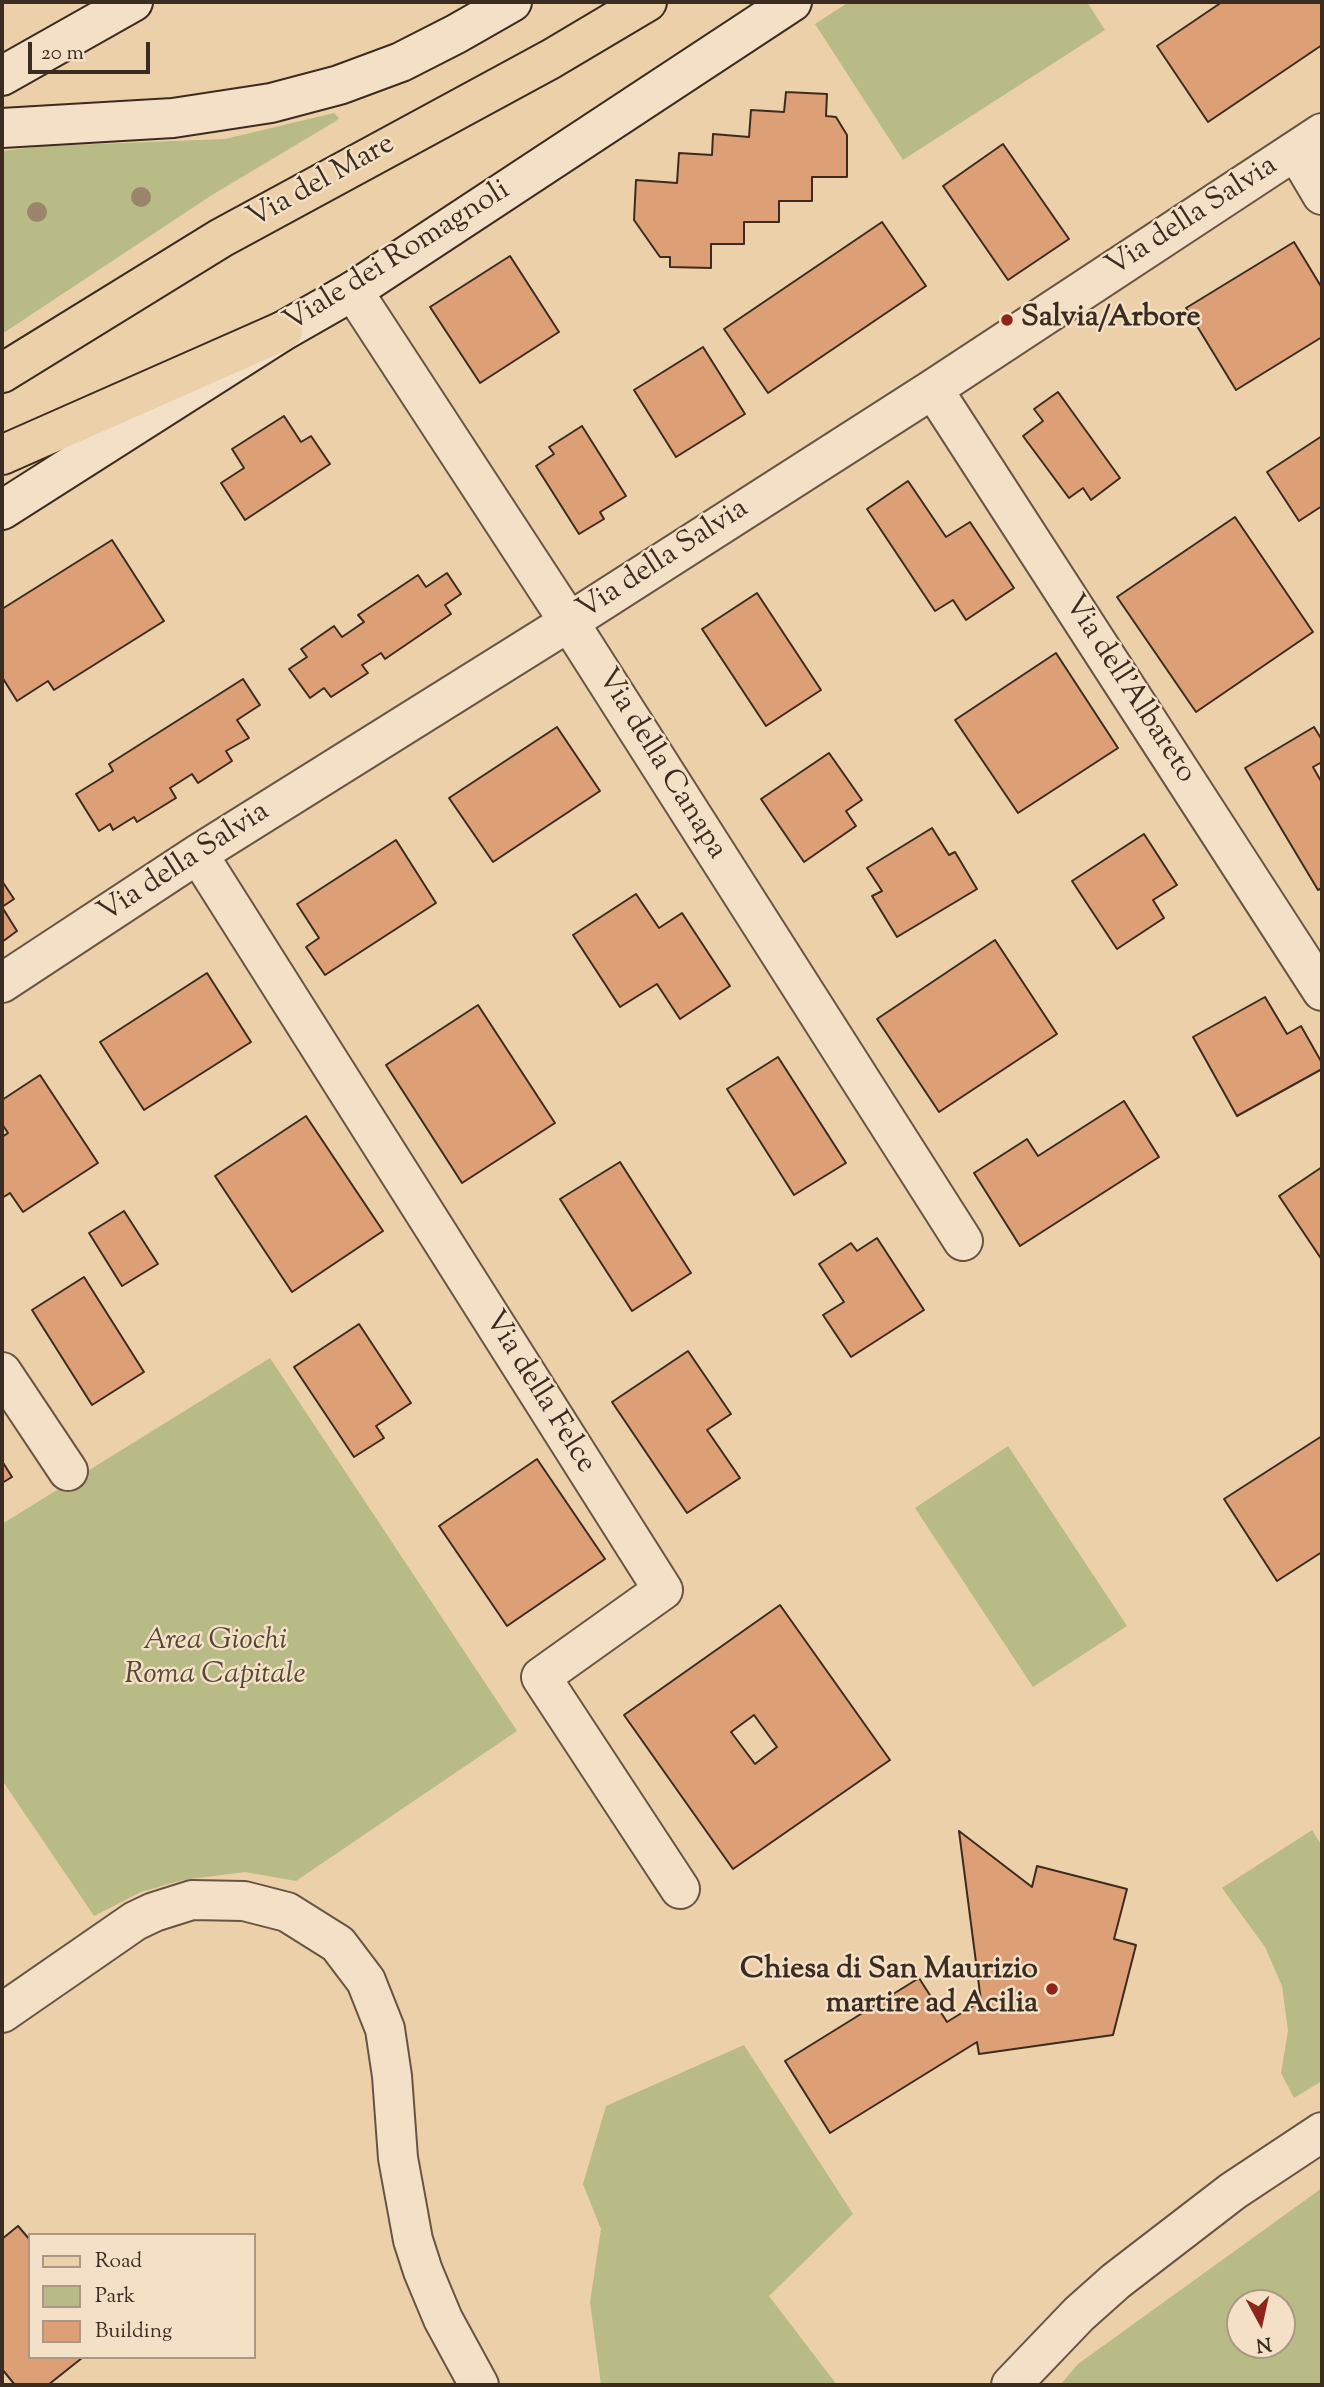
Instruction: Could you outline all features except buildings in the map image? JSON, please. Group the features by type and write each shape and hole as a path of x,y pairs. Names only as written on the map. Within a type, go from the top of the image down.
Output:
{"main road":[{"name":"Via del Mare","path":"2,373 221,239 551,59 647,2"},
{"path":"2,455 284,331"}],"street":[{"path":"2,76 133,2"},
{"path":"2,128 173,118 271,103 338,85 401,62 512,2"},
{"name":"Viale dei Romagnoli","path":"2,510 284,331 353,291 792,2"},
{"path":"1309,142 1322,195"},
{"name":"Via della Salvia","path":"2,983 198,854 569,622 933,389 1309,142"},
{"name":"Via della Canapa","path":"353,291 569,622 963,1241"},
{"name":"Via dell'Albareto","path":"933,389 1322,991"},
{"name":"Via della Felce","path":"198,854 663,1590 541,1677 680,1889"},
{"path":"2,1372 68,1471"},
{"path":"2,2013 135,1921 192,1900 244,1901 278,1910 305,1922 338,1944 366,1981 385,2029 393,2076 402,2186 413,2240 443,2319 479,2385"},
{"path":"1011,2385 1079,2314 1116,2281 1233,2192 1322,2132"}],"green space":[{"path":"849,2 1087,2 1105,30 903,160 815,24"},
{"path":"334,113 339,118 336,121 212,195 2,334 2,151 44,146 225,139"},
{"name":"Area Giochi Roma Capitale","path":"270,1358 517,1731 296,1881 245,1872 183,1880 141,1892 94,1916 2,1780 2,1524"},
{"path":"1008,1446 1127,1626 1033,1687 915,1508"},
{"path":"1312,1830 1322,1846 1322,2081 1294,2098 1281,2073 1288,2031 1282,1986 1265,1947 1222,1888"},
{"path":"744,2045 853,2214 769,2296 837,2385 601,2385 590,2302 601,2229 583,2184 606,2106"},
{"path":"1322,2188 1322,2385 1060,2385 1078,2364"}],"place":[{"name":"Salvia/Arbore","path":"1007,320"},
{"name":"Chiesa di San Maurizio martire ad Acilia","path":"1052,1989"}]}
